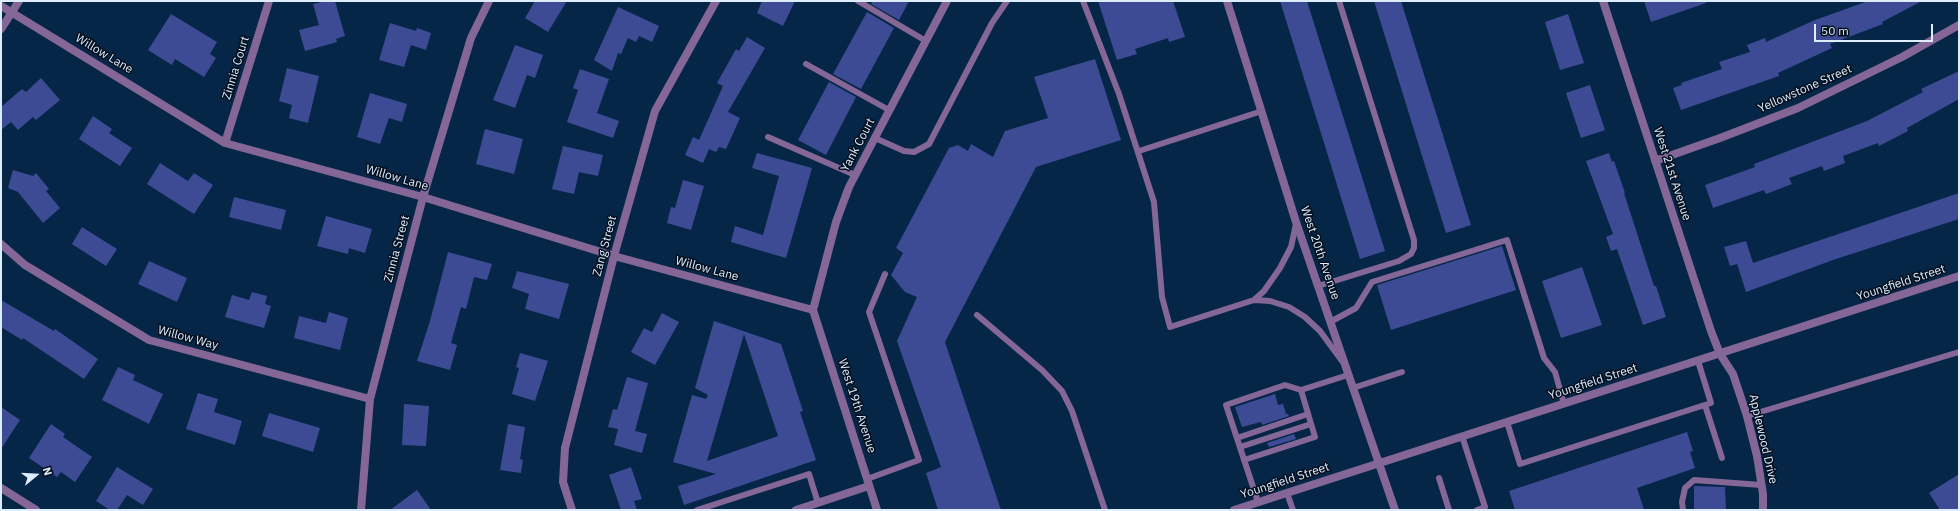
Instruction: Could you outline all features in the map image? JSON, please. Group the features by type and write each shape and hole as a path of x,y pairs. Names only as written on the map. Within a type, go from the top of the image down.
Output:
{"street":[{"path":"1,29 18,1"},
{"name":"Zinnia Court","path":"225,142 269,1"},
{"name":"Zinnia Street","path":"361,510 370,399 423,198 471,38 489,1"},
{"name":"Zang Street","path":"572,510 563,482 565,448 614,256 655,111 716,1"},
{"name":"Yank Court","path":"813,310 836,222 849,187 947,1"},
{"name":"West 20th Avenue","path":"1227,1 1296,222 1395,510"},
{"name":"West 21st Avenue","path":"1603,1 1720,354"},
{"name":"Willow Lane","path":"1,6 225,142 423,198 614,256 813,310"},
{"name":"Yellowstone Street","path":"1655,161 1798,108 1902,57 1959,25"},
{"name":"Willow Way","path":"1,244 25,266 149,340 370,399"},
{"name":"Youngfield Street","path":"1234,510 1959,276"},
{"name":"West 19th Avenue","path":"813,310 877,510"},
{"name":"Applewood Drive","path":"1720,354 1733,374 1748,416 1762,485 1763,510"},
{"path":"796,510 818,503 868,482"},
{"path":"1,488 36,510"}],"lane":[{"path":"858,1 926,40"},
{"path":"875,138 904,151 914,152 930,144 992,23 1007,1"},
{"path":"1083,1 1139,151 1154,202 1162,297 1170,327 1254,300 1264,291 1280,268 1291,247 1296,222"},
{"path":"1318,286 1405,258 1411,254 1414,248 1414,240 1339,1"},
{"path":"806,64 890,110"},
{"path":"1139,151 1262,111"},
{"path":"768,137 856,175"},
{"path":"1330,322 1356,308 1372,282 1508,240 1544,358 1555,372 1564,404"},
{"path":"868,482 919,460 869,312 885,274"},
{"path":"1254,300 1278,303 1305,317 1320,331 1347,372 1301,390 1285,385 1226,405 1258,502"},
{"path":"976,315 1048,375 1062,392 1074,416 1105,510"},
{"path":"1748,416 1959,352"},
{"path":"1507,422 1520,464 1711,403 1698,361"},
{"path":"1353,388 1402,372"},
{"path":"1244,460 1315,437 1301,390"},
{"path":"1705,404 1722,458"},
{"path":"1237,438 1308,414"},
{"path":"1240,447 1311,424"},
{"path":"1462,436 1485,507 1477,510"},
{"path":"697,510 809,474 818,503"},
{"path":"1439,478 1449,510"},
{"path":"1683,510 1682,502 1685,488 1694,480 1762,485"},
{"path":"1287,493 1293,510"}],"building":[{"path":"326,1 335,1 345,36 336,39 337,42 305,51 299,30 319,25 313,4"},
{"path":"535,1 567,1 548,32 525,18"},
{"path":"762,1 795,1 783,26 757,13"},
{"path":"873,1 909,1 899,20 871,4"},
{"path":"1098,1 1173,1 1185,37 1169,42 1168,38 1135,49 1137,54 1117,60"},
{"path":"1280,1 1307,1 1385,251 1360,259"},
{"path":"1374,1 1401,1 1471,225 1446,233"},
{"path":"1644,1 1706,1 1706,3 1651,22"},
{"path":"1868,1 1922,1 1882,22 1883,24 1830,44 1832,48 1778,73 1779,76 1681,110 1673,88 1682,85 1681,83 1722,69 1719,62 1750,52 1747,45 1765,38 1766,42 1815,20"},
{"path":"618,7 659,26 652,42 639,36 636,42 628,38 621,54 618,53 612,71 594,60"},
{"path":"867,12 894,28 861,89 833,74"},
{"path":"171,14 217,42 210,54 216,58 204,77 175,59 172,65 148,50"},
{"path":"1568,14 1584,63 1560,70 1545,22"},
{"path":"390,23 416,31 417,28 431,33 426,50 411,45 404,67 379,60"},
{"path":"747,37 765,48 728,112 740,118 726,149 719,147 716,152 709,149 703,163 685,155 693,137 699,140 723,86 717,83 736,49 739,51"},
{"path":"515,45 543,55 535,78 527,75 515,108 493,100"},
{"path":"1095,59 1121,140 1036,167 945,342 1001,510 938,510 926,473 941,467 897,341 917,297 905,292 891,275 903,253 896,248 949,148 958,145 968,151 971,144 993,157 1005,131 1048,118 1034,77"},
{"path":"287,68 319,76 308,123 289,118 292,105 279,101"},
{"path":"580,69 609,79 597,113 619,121 613,138 567,122 578,90 573,88"},
{"path":"1959,71 1959,99 1907,128 1908,131 1879,146 1878,143 1843,156 1845,163 1824,171 1822,166 1789,178 1792,184 1766,194 1764,190 1713,208 1705,185 1755,167 1754,164 1867,121 1923,92 1921,89"},
{"path":"41,78 60,100 36,120 33,117 18,130 11,122 1,130 1,107 22,89 26,92"},
{"path":"829,82 856,97 826,155 798,140"},
{"path":"1590,85 1605,130 1581,138 1566,93"},
{"path":"370,93 407,104 402,122 389,118 380,144 357,137"},
{"path":"93,116 112,129 109,133 132,148 120,166 79,139"},
{"path":"485,129 523,139 514,174 476,164"},
{"path":"563,146 603,155 598,176 579,172 574,194 552,189"},
{"path":"757,153 812,168 786,258 731,242 735,226 763,235 779,176 752,168"},
{"path":"1609,153 1612,162 1614,161 1654,286 1656,286 1666,317 1643,325 1617,249 1611,251 1606,237 1613,234 1586,161"},
{"path":"160,163 188,181 194,173 213,185 194,214 147,184"},
{"path":"13,170 33,176 36,173 49,189 46,191 60,208 43,223 18,192 8,188"},
{"path":"683,180 704,186 691,230 667,223 671,207 675,208"},
{"path":"1959,193 1959,219 1833,260 1746,292 1737,264 1730,266 1724,247 1746,241 1753,263"},
{"path":"234,197 286,210 281,230 229,217"},
{"path":"326,216 372,229 365,253 349,248 348,254 317,246"},
{"path":"82,227 117,249 106,266 72,244"},
{"path":"1502,246 1516,290 1391,330 1377,285"},
{"path":"448,252 492,264 487,280 474,277 466,309 461,307 451,343 457,345 450,370 417,361 430,321"},
{"path":"149,261 187,278 177,302 138,284"},
{"path":"1582,267 1602,325 1561,338 1542,281"},
{"path":"517,271 569,284 559,319 525,309 529,294 512,288"},
{"path":"252,292 267,296 265,304 271,306 264,328 225,317 232,295 249,300"},
{"path":"1,300 54,331 55,329 98,359 84,379 23,338 22,340 1,327"},
{"path":"329,312 348,318 340,350 294,338 299,316 326,323"},
{"path":"662,313 679,322 655,365 631,352 644,328 652,332"},
{"path":"714,321 781,344 803,411 800,412 816,460 684,505 678,486 716,474 673,462 692,395 706,399 708,395 695,388","holes":["744,334 778,436 707,461"]},
{"path":"520,353 548,361 535,401 512,394 519,368 516,367"},
{"path":"118,367 135,375 133,380 163,394 149,424 102,400"},
{"path":"627,377 648,383 635,431 647,434 642,453 614,445 618,429 608,427 613,409 617,410"},
{"path":"198,393 218,399 214,412 242,421 235,445 186,429"},
{"path":"1275,394 1278,405 1283,404 1286,414 1289,416 1262,425 1261,422 1242,427 1235,407"},
{"path":"404,404 429,406 426,446 402,445"},
{"path":"1,407 20,420 1,449"},
{"path":"269,413 320,428 313,452 262,436"},
{"path":"51,424 65,434 63,437 92,457 75,482 61,472 57,477 29,458"},
{"path":"508,424 525,427 520,459 523,460 521,473 500,470"},
{"path":"1687,432 1693,451 1690,452 1695,468 1637,488 1644,510 1515,510 1509,491"},
{"path":"1294,434 1296,439 1269,447 1267,443"},
{"path":"117,467 153,489 143,505 127,495 117,510 110,510 96,501"},
{"path":"631,467 642,499 634,501 637,510 621,510 609,475"},
{"path":"1959,474 1959,510 1940,510 1929,493"},
{"path":"1694,486 1725,487 1726,510 1694,510"},
{"path":"417,490 431,510 390,510"}]}
